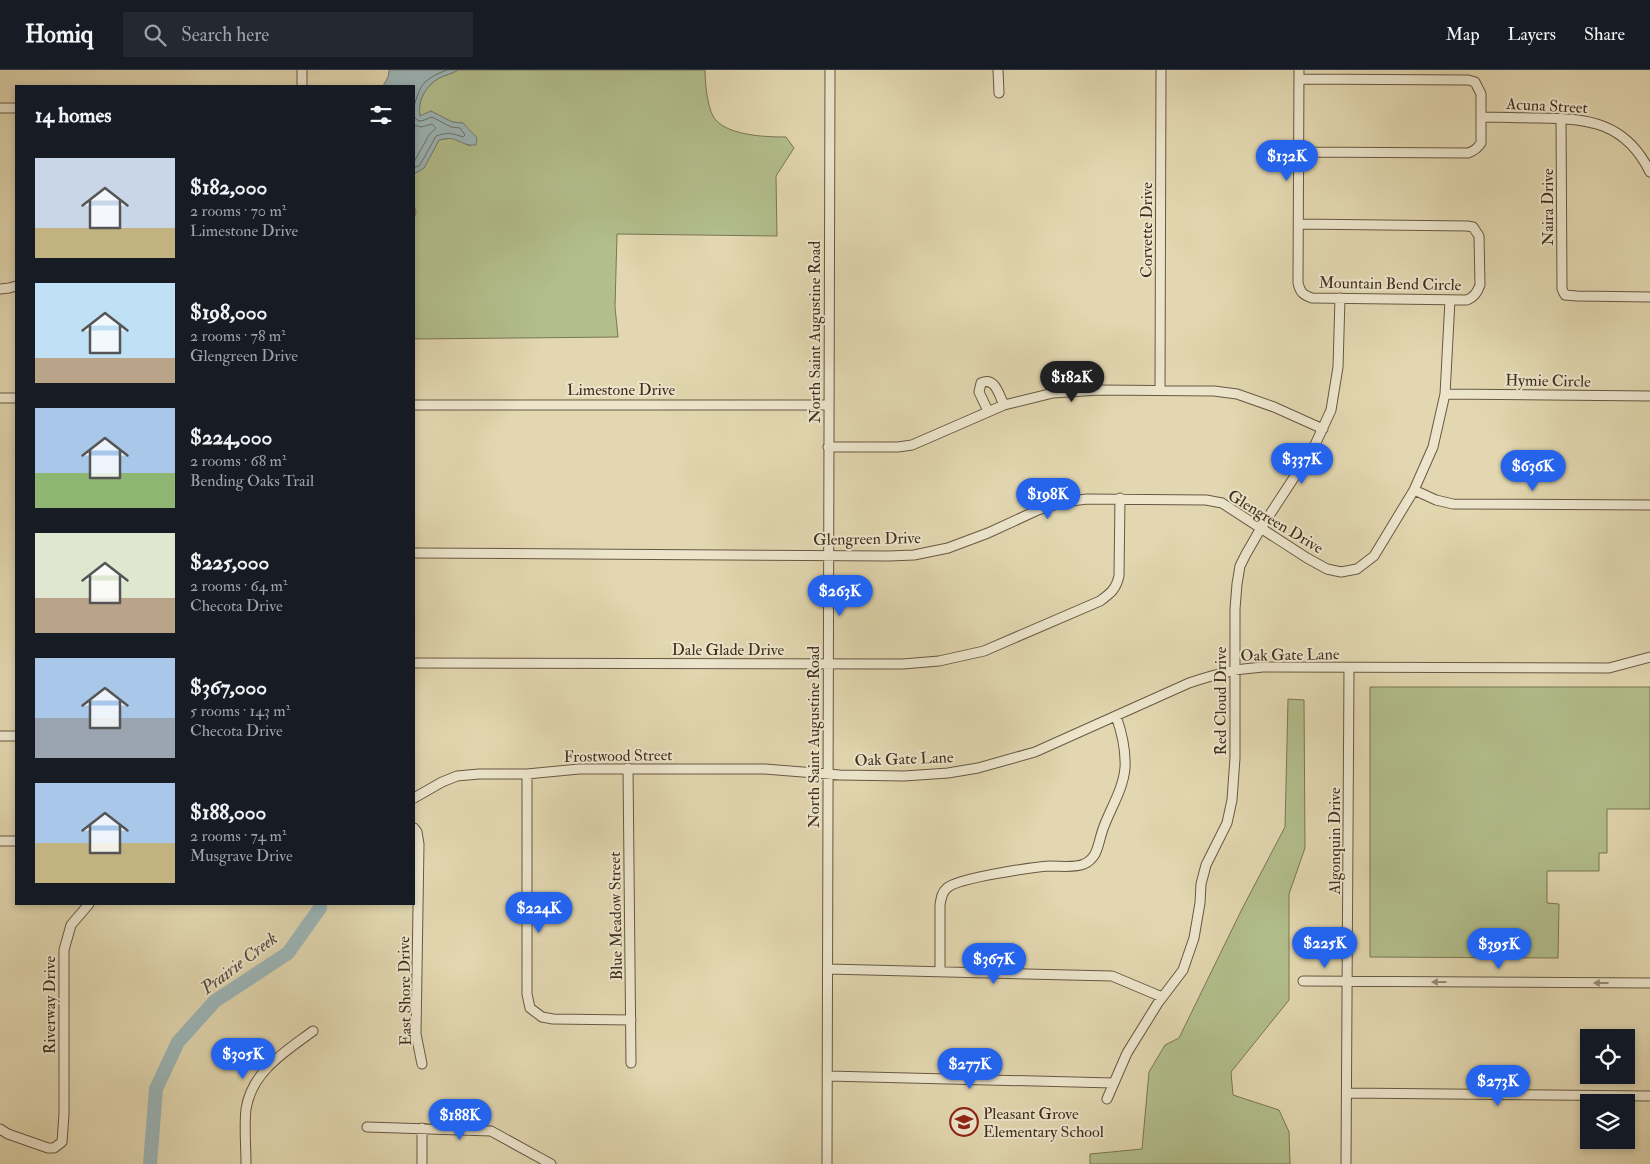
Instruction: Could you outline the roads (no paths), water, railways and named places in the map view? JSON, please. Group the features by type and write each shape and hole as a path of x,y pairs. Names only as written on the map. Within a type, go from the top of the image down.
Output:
{"street":[{"path":"302,70 302,85"},
{"name":"North Saint Augustine Road","path":"827,1164 830,70"},
{"path":"998,70 998,93"},
{"name":"Corvette Drive","path":"1160,390 1161,70"},
{"path":"1299,152 1468,153 1477,148 1481,143 1481,94 1479,87 1475,82 1468,80 1299,74 1299,152 1299,224"},
{"path":"0,108 15,108"},
{"name":"Acuna Street","path":"1481,117 1588,120 1618,133 1638,152 1650,172"},
{"name":"Naira Drive","path":"1561,118 1562,289 1565,295 1650,297"},
{"name":"Mountain Bend Circle","path":"1299,224 1473,227 1479,236 1480,285 1478,292 1473,298 1466,300 1312,298 1305,296 1300,291 1298,283 1299,224"},
{"path":"0,289 15,286"},
{"name":"Red Cloud Drive","path":"1107,1099 1127,1053 1162,997 1183,970 1187,961 1196,925 1201,884 1206,865 1227,823 1230,810 1235,758 1234,609 1240,566 1261,528 1314,447 1331,410 1337,374 1340,298"},
{"name":"Glengreen Drive","path":"415,553 914,555 939,550 980,536 1038,510 1056,505 1088,498 1120,498 1206,500 1222,503 1327,569 1340,572 1357,569 1374,556 1414,490 1433,447 1445,394 1450,300"},
{"path":"988,411 979,392 981,384 985,381 991,382 995,386 1004,405"},
{"path":"828,447 898,447 912,445 1004,405 1043,395 1071,391 1214,390 1237,394 1274,407 1323,429"},
{"name":"Hymie Circle","path":"1445,394 1650,396"},
{"path":"0,398 15,398"},
{"name":"Limestone Drive","path":"415,406 829,405"},
{"path":"1414,490 1436,500 1453,504 1650,505"},
{"name":"Dale Glade Drive","path":"415,663 903,664 940,661 984,651 1100,601 1116,588 1120,576 1120,498"},
{"name":"Oak Gate Lane","path":"828,775 904,776 948,773 978,768 1035,752 1189,683 1235,669 1262,667 1609,668 1650,657"},
{"name":"Algonquin Drive","path":"1346,1164 1349,668"},
{"path":"940,972 940,905 942,895 948,887 957,882 1016,870 1083,865 1092,860 1103,828 1123,782 1125,767 1124,746 1122,732 1116,716"},
{"path":"0,736 15,736"},
{"name":"Frostwood Street","path":"415,797 457,776 479,774 527,774 564,770 628,768 765,769 828,775"},
{"name":"Blue Meadow Street","path":"628,768 632,1063"},
{"path":"527,774 527,994 530,1008 542,1017 553,1019 631,1020"},
{"name":"East Shore Drive","path":"415,829 419,844 416,1034 422,1064"},
{"path":"0,841 15,841"},
{"name":"Riverway Drive","path":"0,1129 8,1134 48,1148 54,1148 62,1142 64,1114 64,950 71,925 88,905"},
{"path":"828,970 1112,976 1162,997"},
{"path":"1302,982 1650,983"},
{"path":"246,1164 246,1109 252,1088 267,1067 312,1031"},
{"path":"828,1076 1113,1083"},
{"path":"1347,1094 1650,1096"},
{"path":"367,1127 491,1131 551,1164"},
{"path":"422,1128 422,1164"}],"water":[{"path":"389,70 458,70 439,78 426,89 421,99 420,116 431,111 452,122 463,123 477,138 476,145 466,144 455,139 439,140 424,168 415,173 415,85 384,85"}],"waterway":[{"name":"Prairie Creek","path":"150,1164 156,1089 178,1042 215,1001 288,953 320,908 320,905"}],"place":[{"name":"Pleasant Grove Elementary School","path":"964,1122"}]}
